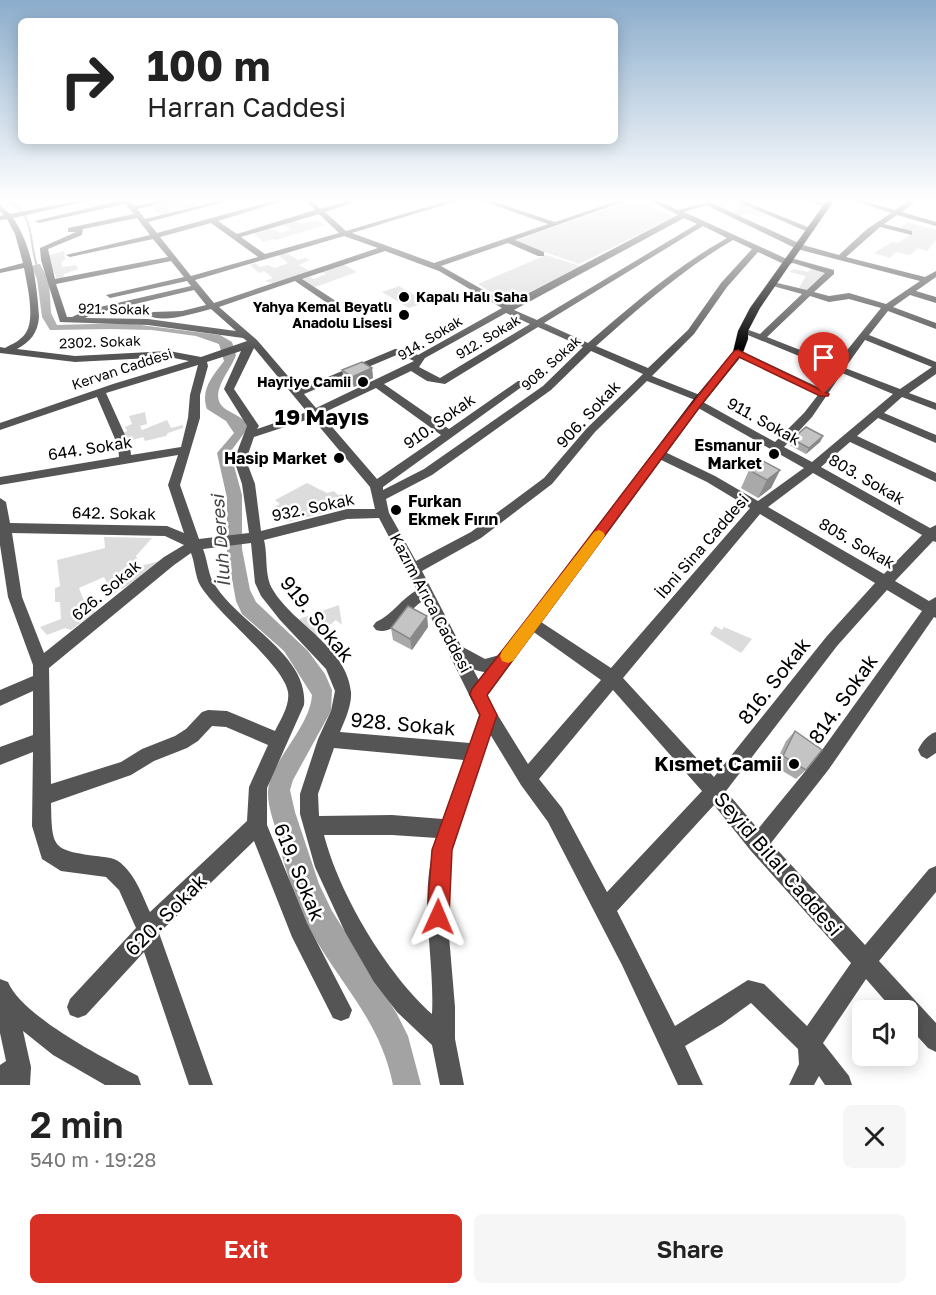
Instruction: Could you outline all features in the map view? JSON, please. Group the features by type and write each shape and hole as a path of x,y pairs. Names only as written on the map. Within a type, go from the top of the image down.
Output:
{"main road":[{"path":"478,694 699,401 738,353 743,339 742,331 755,308 798,250"}],"street":[{"path":"4,350 24,342 34,325 33,306 23,250"},
{"name":"921. Sokak","path":"44,250 45,261 63,320 148,322 250,338"},
{"path":"70,255 94,250"},
{"name":"Kazım Arıca Caddesi","path":"167,250 212,306 250,338 315,412 378,491 383,513 457,651 488,715 527,779 555,815 630,957 691,1085"},
{"path":"253,250 264,257"},
{"path":"70,321 90,312 289,250"},
{"path":"128,315 166,315 212,306 381,250"},
{"name":"911. Sokak","path":"385,250 433,266 507,308 510,312 591,345 699,401 814,467"},
{"path":"433,266 480,250"},
{"path":"529,250 541,255"},
{"name":"914. Sokak","path":"250,435 350,399 415,363 422,356 614,250"},
{"name":"912. Sokak","path":"415,363 431,379 441,382 659,250"},
{"name":"908. Sokak","path":"378,491 428,471 542,392 648,295 712,250"},
{"name":"906. Sokak","path":"414,569 476,535 548,482 591,430 691,332 724,285 756,250"},
{"path":"761,250 790,262 832,270 811,293 761,338"},
{"path":"810,250 927,280"},
{"path":"840,258 850,250"},
{"path":"53,282 173,258"},
{"path":"0,271 26,266"},
{"path":"777,447 824,394 843,361 886,308 936,273"},
{"path":"297,279 336,304"},
{"path":"110,295 192,281"},
{"path":"772,283 829,299 853,297 936,326"},
{"path":"910,292 936,300"},
{"path":"742,331 936,407"},
{"path":"862,336 936,367"},
{"path":"250,338 230,389 253,426 250,435"},
{"name":"Kervan Caddesi","path":"0,427 100,392 238,349 250,338"},
{"name":"2302. Sokak","path":"4,350 20,354 75,359 169,354 207,358"},
{"path":"298,393 398,351 403,351 415,363"},
{"path":"738,353 824,394"},
{"name":"619. Sokak","path":"207,358 195,395 194,418 186,450 174,485 181,511 195,544 205,581 219,600 283,666 294,683 297,694 296,705 258,787 257,825 299,930 341,1010"},
{"name":"İbni Sina Caddesi","path":"527,779 758,507 814,467 876,413 936,367"},
{"name":"910. Sokak","path":"378,491 449,435 522,383"},
{"path":"377,384 449,435"},
{"path":"100,392 124,446 125,460"},
{"path":"876,413 936,439"},
{"name":"919. Sokak","path":"250,435 243,447 240,460 248,474 253,537 261,554 261,581 267,593 336,671 342,688 343,699 327,739 309,797 317,845 328,878 378,968 395,993 443,1039"},
{"path":"849,437 936,478"},
{"name":"644. Sokak","path":"0,481 186,450"},
{"name":"805. Sokak","path":"659,454 711,479 934,608"},
{"name":"803. Sokak","path":"814,467 935,534"},
{"path":"0,502 15,597 41,673 42,826 49,852 61,861 98,865 118,873 126,883 147,930 201,1085"},
{"name":"932. Sokak","path":"221,543 347,514 383,513"},
{"name":"642. Sokak","path":"4,528 167,531 195,544 221,543"},
{"name":"816. Sokak","path":"604,910 714,791 832,641 886,581 935,534"},
{"name":"626. Sokak","path":"0,698 41,673 169,561 195,544"},
{"path":"381,626 389,623 411,600 426,592"},
{"name":"814. Sokak","path":"758,844 823,763 934,608"},
{"name":"Seyid Bilal Caddesi","path":"533,624 612,678 714,791 758,844 936,1040"},
{"path":"457,651 483,667 490,668 505,659"},
{"path":"452,1085 443,1039 444,1008 438,936 439,879 442,850 448,829 488,715"},
{"path":"41,797 125,769 148,755 181,742 192,735 208,718 227,719 279,741"},
{"name":"928. Sokak","path":"327,739 474,752"},
{"path":"0,756 41,740"},
{"path":"313,826 357,824 448,829"},
{"name":"620. Sokak","path":"78,1007 97,984 136,948 147,930 257,825"},
{"path":"801,1085 811,1065 809,1044 865,962 936,876"},
{"path":"669,1042 714,1016 748,991 756,992 809,1044 840,1085"},
{"path":"3,996 12,1077"},
{"path":"3,996 62,1047 129,1085"}],"shaded area":[{"path":"538,250 608,250 579,264"},
{"path":"880,250 916,250 910,255 896,252 890,258 874,253"},
{"path":"64,251 65,260 61,262 62,267 76,265 78,269 57,279 47,256"},
{"path":"287,253 298,260 305,258 310,260 299,265 310,271 275,284 265,281 273,278 264,271 259,273 250,265 255,263 260,267 268,265 275,268 288,263 278,255"},
{"path":"546,255 580,266 511,302 505,301 478,284"},
{"path":"40,264 49,281 51,313 57,325 125,323 220,335 232,342 236,355 222,381 218,395 223,407 241,418 248,428 231,451 231,455 242,495 242,549 250,590 256,602 308,651 325,674 332,690 331,711 293,780 290,790 295,812 319,884 332,911 397,1014 408,1036 421,1085 393,1085 388,1065 374,1031 315,939 295,896 285,865 268,794 274,771 304,721 312,695 284,651 242,614 236,601 227,551 227,498 217,453 234,433 226,421 207,409 205,402 206,389 224,361 219,344 196,336 152,330 50,330 42,317 37,279 31,266"},
{"path":"343,264 357,272 315,287 301,280 309,277 314,279 326,274 321,272"},
{"path":"812,267 829,271 810,291 799,288 806,276 790,272 793,269 808,272"},
{"name":"Kapalı Halı Saha","path":"399,286 426,302 409,308 382,292"},
{"path":"145,412 147,424 140,426 142,430 167,420 171,428 183,425 183,428 168,433 166,436 145,441 143,437 126,442 122,433 127,431 125,427 132,424 129,416"},
{"path":"307,483 327,493 334,491 338,495 346,494 357,505 287,522 282,509 272,508 280,504 275,500"},
{"path":"104,537 152,538 136,556 140,566 164,560 147,574 113,594 104,577 79,588 87,609 91,608 95,612 71,630 65,628 47,635 40,627 61,619 60,602 55,602 55,588 60,586 57,560 105,548"},
{"path":"339,605 342,625 336,620 315,637 299,619"},
{"path":"715,626 722,630 724,627 752,639 741,653 710,634"}],"building":[{"path":"362,362 372,368 352,377 342,370"},
{"path":"806,427 823,436 809,448 792,439"},
{"path":"761,460 780,470 767,480 749,470"},
{"path":"408,606 427,616 410,639 391,628"},
{"path":"795,731 822,750 806,770 783,756"}],"waterway":[{"name":"İluh Deresi","path":"34,250 38,269"}],"slow traffic":[{"path":"508,656 599,535"}],"place":[{"name":"Kapalı Halı Saha","path":"404,297"},
{"name":"Yahya Kemal Beyatlı Anadolu Lisesi","path":"404,315"},
{"name":"Hayriye Camii","path":"363,382"},
{"name":"Esmanur Market","path":"774,454"},
{"name":"Hasip Market","path":"339,458"},
{"name":"Furkan Ekmek Fırın","path":"396,510"},
{"name":"Kısmet Camii","path":"794,764"}],"district":[{"name":"19 Mayıs","path":"322,417"}],"route":[{"path":"438,917 442,850 488,715 478,694 533,624 697,403 738,353 824,394"}]}
